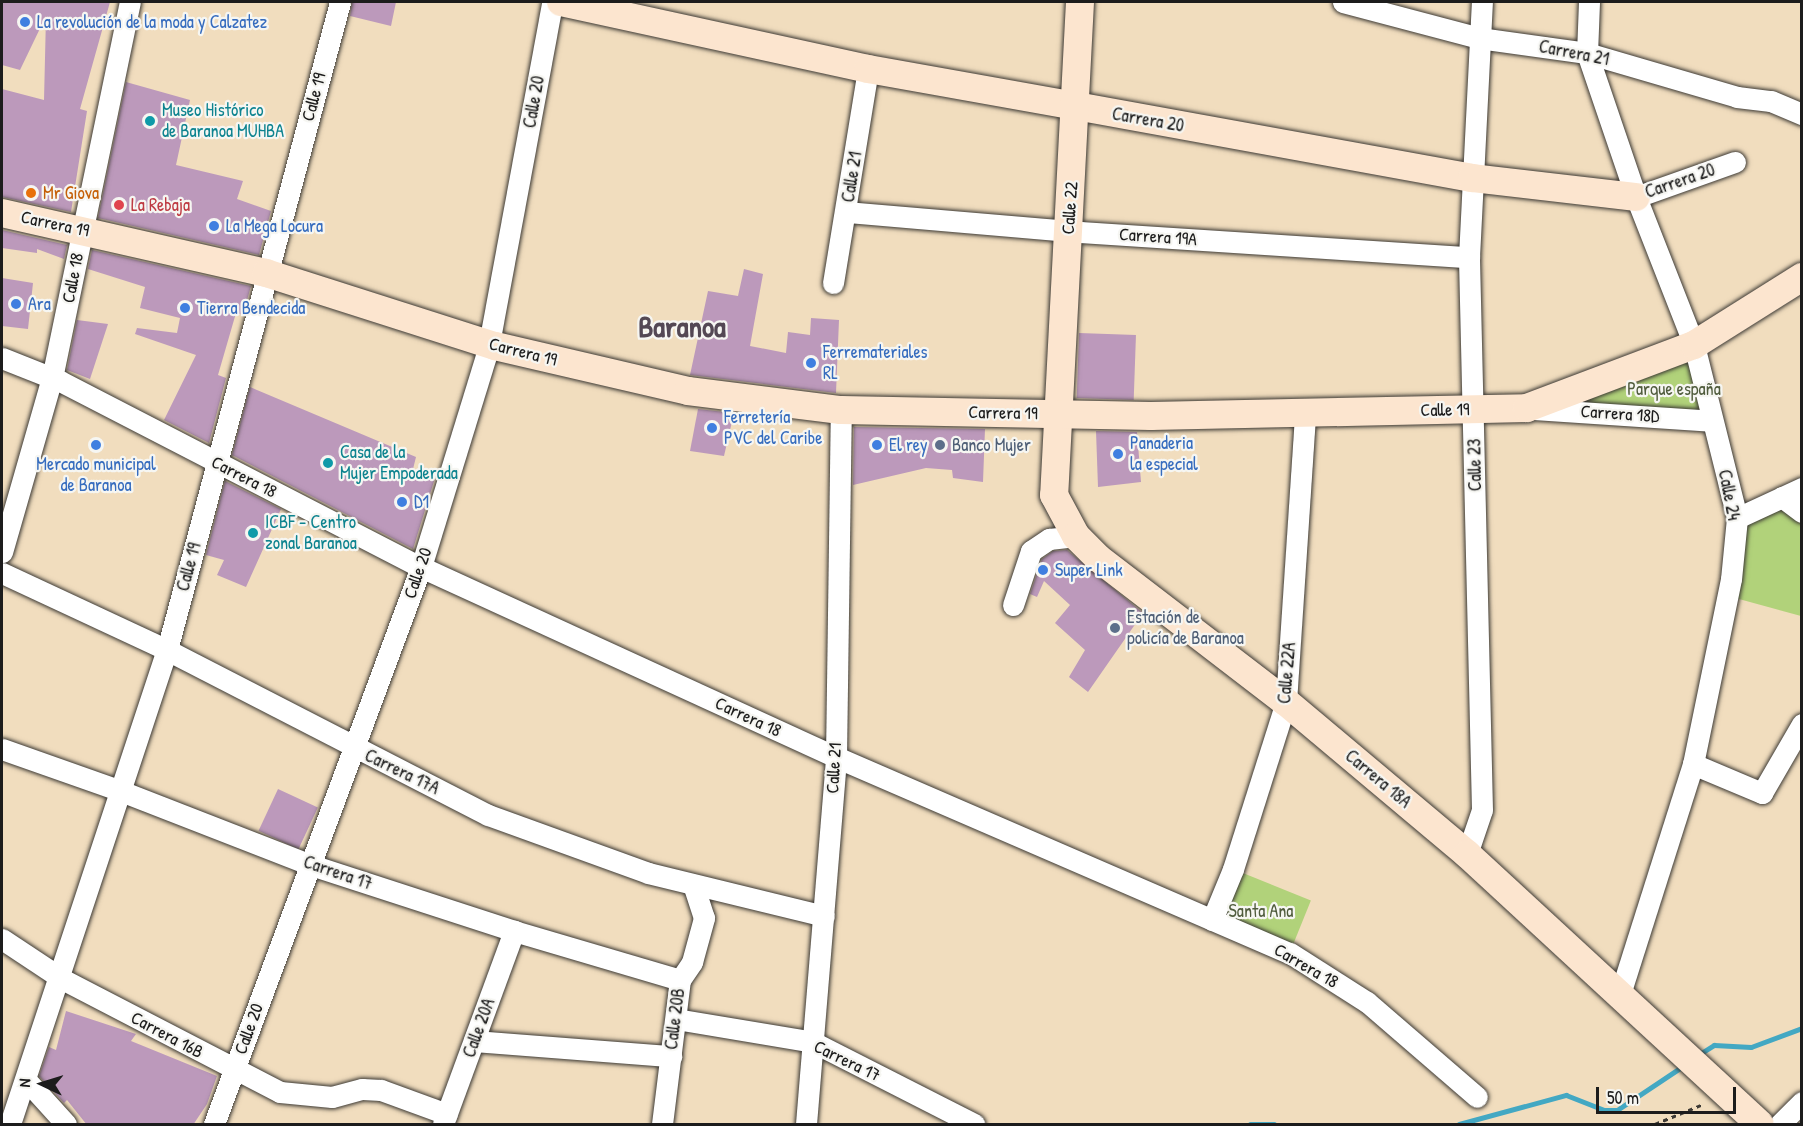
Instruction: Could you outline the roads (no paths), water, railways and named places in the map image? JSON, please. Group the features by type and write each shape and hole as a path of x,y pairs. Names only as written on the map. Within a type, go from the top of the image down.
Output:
{"main road":[{"name":"Carrera 20","path":"561,2 868,69 1472,178 1636,196"},
{"name":"Calle 22","path":"1058,414 1080,2"},
{"name":"Carrera 19","path":"2,213 266,273 490,345 688,391 841,410 1058,414"},
{"name":"Calle 19","path":"1058,414 1305,413 1527,408 1694,345 1802,277"},
{"name":"Carrera 18A","path":"1058,414 1053,495 1076,536 1098,558 1286,702 1467,854 1760,1125"}],"street":[{"name":"Calle 18","path":"2,552 52,378 130,2"},
{"name":"Calle 19","path":"10,1125 27,1081 167,650 340,2"},
{"name":"Calle 20","path":"214,1125 308,864 421,567 490,345 552,2"},
{"name":"Carrera 21","path":"1343,2 1479,38 1587,53 1737,97 1771,101 1802,114"},
{"name":"Calle 23","path":"1467,854 1482,810 1469,257 1482,2"},
{"name":"Calle 24","path":"1589,2 1587,53 1636,196 1694,345 1737,518 1731,579 1693,764 1619,996"},
{"name":"Calle 21","path":"833,283 841,225 847,212 868,69"},
{"name":"Carrera 20","path":"1636,196 1735,162"},
{"name":"Carrera 19A","path":"847,212 1068,231 1469,257"},
{"name":"Carrera 18","path":"2,358 52,378 421,567 836,757 1290,953 1367,1002 1477,1097"},
{"name":"Carrera 18D","path":"1527,408 1712,421"},
{"name":"Calle 21","path":"806,1125 836,757 841,410"},
{"name":"Calle 22A","path":"1212,920 1233,868 1286,702 1305,413"},
{"path":"1737,518 1802,488"},
{"path":"1782,497 1802,512"},
{"path":"1013,605 1031,551 1049,538 1076,536"},
{"name":"Carrera 17A","path":"2,573 167,650 488,815 648,873 824,916"},
{"path":"1693,764 1762,793 1802,724"},
{"name":"Carrera 17","path":"2,749 121,791 308,864 514,932 680,980"},
{"name":"Calle 20B","path":"662,1125 680,980 692,962 704,918 693,885"},
{"name":"Calle 20A","path":"445,1119 514,932"},
{"name":"Carrera 16B","path":"2,939 60,977 234,1071 280,1092 332,1097 362,1089 381,1090 445,1119"},
{"name":"Carrera 17","path":"676,1019 813,1042 974,1125"},
{"path":"474,1041 671,1056"},
{"path":"27,1081 66,1125"},
{"path":"1780,1125 1802,1102"}],"waterway":[{"path":"1698,1055 1714,1045 1751,1047 1802,1028"},
{"path":"1459,1124 1566,1095 1604,1110 1617,1110 1683,1066"},
{"path":"1250,1124 1274,1124"}],"place":[{"name":"La revolución de la moda y Calzatez","path":"25,22"},
{"name":"Museo Histórico de Baranoa MUHBA","path":"150,121"},
{"name":"Mr Giova","path":"31,193"},
{"name":"La Rebaja","path":"119,205"},
{"name":"La Mega Locura","path":"214,226"},
{"name":"Ara","path":"16,304"},
{"name":"Tierra Bendecida","path":"185,308"},
{"name":"Ferremateriales RL","path":"811,363"},
{"name":"Ferretería PVC del Caribe","path":"712,428"},
{"name":"Mercado municipal de Baranoa","path":"96,445"},
{"name":"El rey","path":"877,445"},
{"name":"Banco Mujer","path":"940,445"},
{"name":"Panaderia la especial","path":"1118,454"},
{"name":"Casa de la Mujer Empoderada","path":"328,463"},
{"name":"D1","path":"402,502"},
{"name":"ICBF - Centro zonal Baranoa","path":"253,533"},
{"name":"Super Link","path":"1043,570"},
{"name":"Estación de policía de Baranoa","path":"1115,628"}],"district":[{"name":"Baranoa","path":"682,326"}],"park label":[{"name":"Parque españa","path":"1674,389"},
{"name":"Santa Ana","path":"1261,911"}]}
